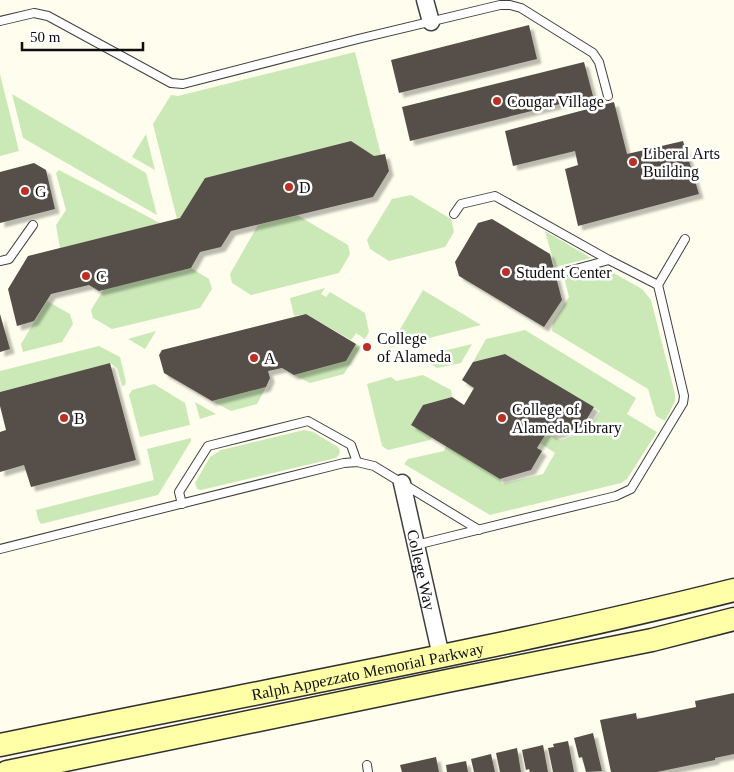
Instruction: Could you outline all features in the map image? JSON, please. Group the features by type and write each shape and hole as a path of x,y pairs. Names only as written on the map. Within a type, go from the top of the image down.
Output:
{"street":[{"path":"425,0 431,22"},
{"name":"College Way","path":"402,483 441,656"},
{"name":"Ralph Appezzato Memorial Parkway","path":"0,745 441,656 642,613 734,590"},
{"name":"Ralph Appezzato Memorial Parkway","path":"7,772 652,640 734,619"}],"lane":[{"path":"0,21 34,13 48,16 171,83 184,84 500,5 510,5 521,8 593,53 599,62 608,96"},
{"path":"454,214 461,204 495,196 609,260 658,285"},
{"path":"0,262 9,259 33,225"},
{"path":"416,545 616,496 631,489 683,403 684,396 658,285 686,239"},
{"path":"560,273 609,260"},
{"path":"182,504 180,492 208,446 308,421 352,444 357,462"},
{"path":"0,550 357,462 374,466 479,530"}],"green space":[{"path":"355,52 381,155 374,156 351,141 205,178 180,218 177,219 153,124 171,95 178,96"},
{"path":"0,74 19,151 0,156"},
{"path":"12,94 146,173 157,215 23,138"},
{"path":"146,134 155,170 132,157"},
{"path":"59,170 160,223 60,248 56,225 66,210 56,173"},
{"path":"411,195 451,219 454,232 445,247 389,261 370,249 367,240 392,199"},
{"path":"297,215 348,245 350,254 339,273 251,295 232,283 230,274 258,225"},
{"path":"545,231 591,258 555,267"},
{"path":"601,266 642,289 651,300 675,394 675,401 665,421 656,416 648,389 552,331 553,322 569,297 564,276"},
{"path":"191,268 209,279 212,289 200,308 112,329 93,318 91,310 104,289"},
{"path":"325,288 321,294 326,297 330,292 365,313 369,332 365,339 356,333 351,340 306,314 294,316 290,298"},
{"path":"423,290 481,325 389,348"},
{"path":"47,301 70,314 73,324 62,342 23,352 21,344"},
{"path":"525,330 636,398 627,414 657,432 627,479 621,483 490,515 404,464 408,459 444,451 446,446 500,479 502,484 543,474 555,453 540,443 547,432 560,440 585,433 600,411 594,407 505,354 473,362 486,339"},
{"path":"156,331 145,349 128,339"},
{"path":"356,344 361,346 344,374 310,383 294,375 346,361"},
{"path":"472,344 461,363 437,368 418,357"},
{"path":"99,346 120,357 126,382 125,385 122,386 117,368 110,363 0,392 0,371"},
{"path":"423,375 451,390 452,397 424,405 411,425 432,438 430,440 388,450 382,446 367,384 391,377 396,381"},
{"path":"154,384 185,403 190,425 140,437 129,395 132,390"},
{"path":"266,387 257,404 231,411 212,401"},
{"path":"195,402 216,414 200,419"},
{"path":"304,430 313,432 338,447 340,452 336,458 201,490 197,489 195,483 210,457 221,450"},
{"path":"191,438 191,441 158,495 41,524 38,519 36,510 154,480 147,449"}],"building":[{"name":"Cougar Village","path":"529,25 537,59 399,93 391,60"},
{"name":"Cougar Village","path":"584,62 593,96 410,141 402,107"},
{"name":"Liberal Arts Building","path":"614,102 627,154 683,141 699,194 578,226 565,169 578,165 575,151 513,166 505,131"},
{"path":"351,141 374,156 385,154 389,171 373,197 231,231 221,247 200,252 191,268 99,291 89,285 51,294 34,321 17,326 8,289 28,256 180,218 205,178"},
{"name":"G","path":"34,163 46,170 55,209 0,223 0,172"},
{"name":"Student Center","path":"492,219 550,254 562,300 544,327 459,276 455,262 478,223"},
{"path":"0,314 10,349 0,352"},
{"name":"A","path":"306,314 356,344 346,361 294,375 282,368 268,371 270,378 266,387 212,401 164,373 159,355 162,350"},
{"path":"505,354 594,407 582,427 552,435 547,432 537,448 542,451 531,470 500,479 411,425 423,405 452,397 464,405 474,388 462,380 473,362"},
{"name":"B","path":"110,363 136,460 31,487 24,465 0,472 0,432 6,430 0,406 0,392"},
{"path":"734,693 734,754 715,758 715,760 657,772 611,772 600,720 636,713 637,719 696,707 695,701"},
{"path":"593,733 602,771 586,772 582,757 579,758 574,738"},
{"path":"568,741 574,772 553,772 548,748 554,747 553,744"},
{"path":"543,745 548,772 530,772 529,769 526,770 522,750"},
{"path":"517,748 521,772 500,772 496,753"},
{"path":"491,754 495,772 474,772 471,759"},
{"path":"436,757 439,772 402,772 400,765"},
{"path":"466,761 468,772 447,772 446,765"}],"place":[{"name":"Cougar Village","path":"497,101"},
{"name":"Liberal Arts Building","path":"633,162"},
{"name":"D","path":"289,187"},
{"name":"G","path":"25,191"},
{"name":"Student Center","path":"506,272"},
{"name":"C","path":"86,276"},
{"name":"College of Alameda","path":"367,347"},
{"name":"A","path":"254,358"},
{"name":"B","path":"64,418"},
{"name":"College of Alameda Library","path":"502,418"}]}
